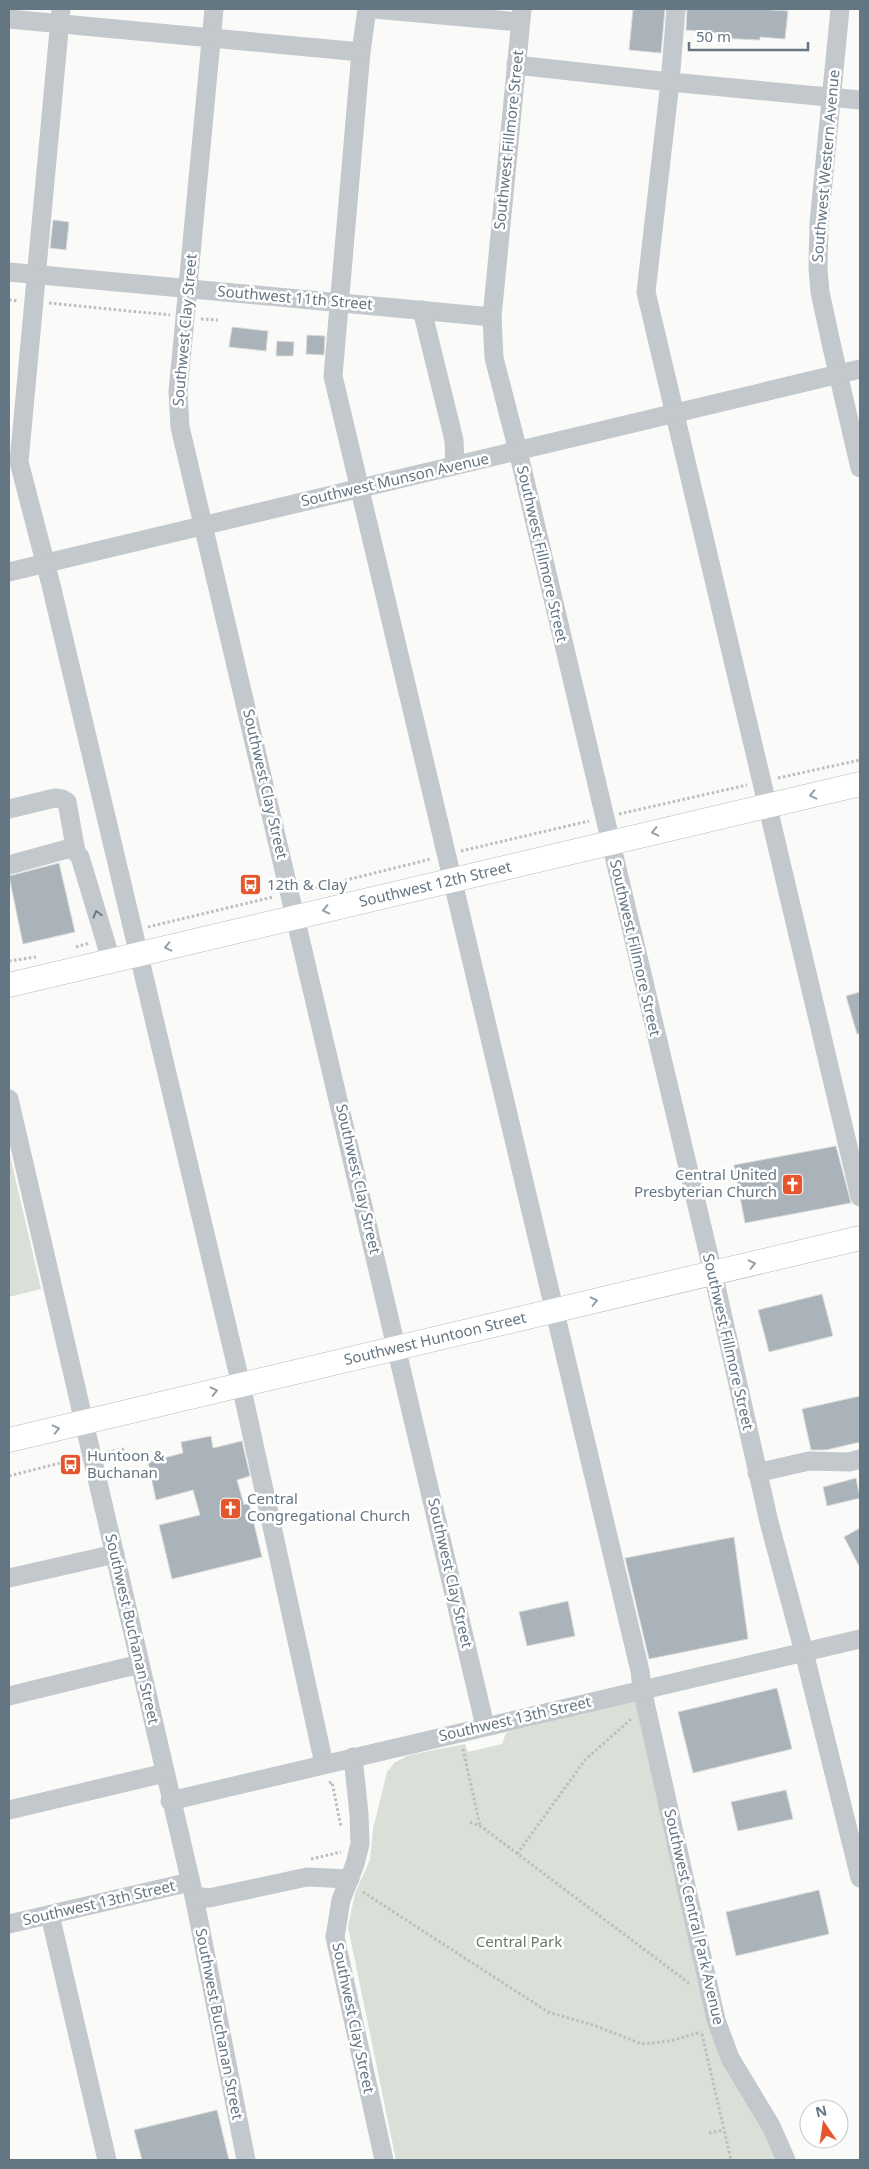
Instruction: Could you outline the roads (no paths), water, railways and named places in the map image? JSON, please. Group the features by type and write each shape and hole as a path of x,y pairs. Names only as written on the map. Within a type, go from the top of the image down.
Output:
{"main road":[{"name":"Southwest 12th Street","path":"9,985 107,949 139,954 860,784"},
{"name":"Southwest Huntoon Street","path":"9,1440 860,1238"}],"street":[{"name":"Southwest Clay Street","path":"214,9 178,392 180,427 485,1726"},
{"name":"Southwest Central Park Avenue","path":"367,9 361,52 333,376 640,1671 642,1689 716,2020 730,2058 771,2126 786,2160"},
{"path":"374,9 521,15"},
{"path":"676,9 670,82 646,292 860,1197"},
{"name":"Southwest Western Avenue","path":"840,9 819,223 818,268 820,292 860,468"},
{"name":"Southwest Fillmore Street","path":"521,15 492,317 494,358 518,451 713,1273 757,1474 804,1652 860,1878"},
{"path":"61,17 19,462 45,563 241,1385 324,1764"},
{"path":"9,18 61,17 211,39 361,52"},
{"path":"516,65 860,100"},
{"name":"Southwest 11th Street","path":"9,272 492,317"},
{"path":"422,310 454,440 455,465"},
{"path":"839,374 860,369"},
{"name":"Southwest Munson Avenue","path":"9,572 839,374"},
{"path":"9,809 55,798 67,802 76,852 80,857 107,949"},
{"path":"9,865 67,849 76,852"},
{"name":"Southwest Buchanan Street","path":"9,1100 192,1889 246,2160"},
{"path":"757,1474 809,1461 849,1462 860,1459"},
{"path":"9,1578 115,1554"},
{"name":"Southwest 13th Street","path":"170,1800 860,1639"},
{"path":"9,1696 140,1664"},
{"name":"Southwest Clay Street","path":"353,1758 360,1844 356,1885 341,1900 335,1937 384,2160"},
{"path":"9,1810 165,1773"},
{"name":"Southwest 13th Street","path":"9,1924 192,1889 209,1898 307,1877 356,1885"},
{"path":"50,1915 107,2160"}],"place":[{"name":"12th & Clay","path":"251,885"},
{"name":"Central United Presbyterian Church","path":"793,1184"},
{"name":"Huntoon & Buchanan","path":"71,1465"},
{"name":"Central Congregational Church","path":"231,1508"}],"park label":[{"name":"Central Park","path":"519,1942"}]}
